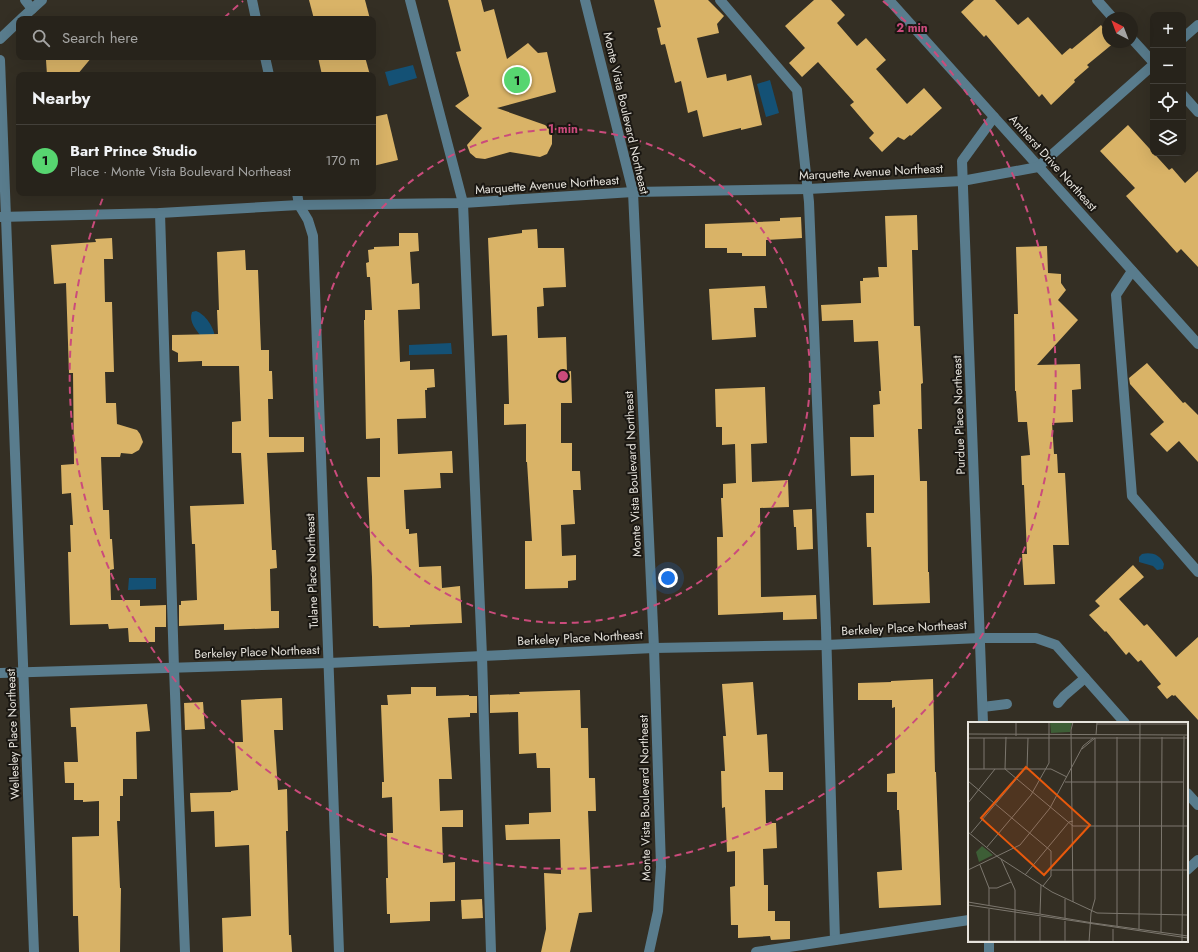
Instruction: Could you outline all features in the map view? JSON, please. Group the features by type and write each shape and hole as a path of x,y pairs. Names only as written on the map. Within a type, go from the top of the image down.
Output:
{"street":[{"path":"25,0 32,8"},
{"path":"24,16 42,0"},
{"path":"252,0 255,16"},
{"path":"410,0 463,203 482,656 491,952"},
{"name":"Monte Vista Boulevard Northeast","path":"585,0 633,192 654,648 661,867 658,911 649,952"},
{"path":"720,0 797,90 808,189 826,645 835,940"},
{"name":"Amherst Drive Northeast","path":"889,0 1198,344"},
{"path":"1097,0 1108,12"},
{"path":"0,39 16,24"},
{"path":"1186,35 1198,25"},
{"path":"1138,46 1150,59"},
{"name":"Wellesley Place Northeast","path":"0,60 3,217 24,672 34,952"},
{"path":"266,60 268,72"},
{"path":"1038,167 1150,68"},
{"path":"1186,98 1198,112"},
{"name":"Purdue Place Northeast","path":"983,722 962,161 994,117"},
{"name":"Marquette Avenue Northeast","path":"3,217 160,212 299,205 463,203 633,192 808,189 962,181 1038,167"},
{"name":"Tulane Place Northeast","path":"298,196 299,205 308,220 313,236 339,952"},
{"path":"160,212 174,668 185,952"},
{"path":"1132,271 1116,295 1132,496 1198,572"},
{"name":"Berkeley Place Northeast","path":"0,673 328,663 654,648 826,645 980,638 1036,638 1056,645 1124,722"},
{"path":"1058,704 1064,696 1085,678"},
{"path":"983,707 1006,704"},
{"path":"1188,794 1198,806"},
{"path":"1188,869 1198,860"},
{"path":"756,952 968,920"},
{"path":"989,942 990,952"}],"water":[{"path":"413,65 417,78 389,86 385,72"},
{"path":"770,80 779,113 766,117 757,84"},
{"path":"196,311 203,315 208,321 213,329 215,337 203,339 198,333 191,319 192,312"},
{"path":"451,343 452,354 409,355 409,345"},
{"path":"1149,553 1158,556 1164,564 1163,569 1157,570 1153,566 1139,562 1139,557 1142,554"},
{"path":"129,578 156,578 156,589 128,590"}],"building":[{"path":"309,0 365,0 369,16 313,16"},
{"path":"448,0 481,0 484,12 494,9 507,59 528,43 538,53 547,52 556,92 497,108 545,125 552,131 552,144 547,154 540,157 510,152 485,159 476,158 470,153 467,145 482,128 455,106 469,96 456,52 461,51"},
{"path":"654,0 708,0 724,16 717,24 719,33 697,38 707,78 726,74 727,81 751,75 762,125 741,130 741,128 703,137 697,110 688,113 681,81 675,83 665,44 661,45 657,28 661,27"},
{"path":"814,0 831,0 845,15 837,23 857,46 866,38 886,60 876,69 907,104 924,88 942,108 911,136 910,135 904,140 898,137 882,152 869,138 874,133 850,105 854,102 818,62 802,77 789,63 805,48 785,26"},
{"path":"974,0 995,0 1018,25 1028,17 1062,55 1070,48 1072,49 1101,25 1102,48 1108,48 1087,65 1089,67 1074,80 1075,82 1051,105 1042,94 1039,97 986,35 984,37 961,12"},
{"path":"46,60 90,60 80,72 47,72"},
{"path":"319,60 366,60 369,72 321,72"},
{"path":"387,114 398,160 376,165 376,116"},
{"path":"1128,125 1150,149 1150,156 1156,156 1169,170 1172,168 1185,183 1198,171 1198,267 1181,249 1177,253 1126,196 1135,188 1100,151"},
{"path":"917,215 918,250 912,250 914,326 920,326 923,383 921,384 922,429 918,429 920,481 927,481 928,572 930,603 873,605 871,547 867,547 866,513 874,513 874,475 851,476 850,437 874,437 873,405 880,404 879,391 881,391 878,341 854,342 853,320 822,321 821,305 861,303 860,281 863,281 863,278 879,277 878,267 887,267 885,216"},
{"path":"801,217 802,238 766,240 766,256 742,256 742,253 727,253 727,248 705,248 705,224 780,221 780,218"},
{"path":"537,229 538,248 564,248 566,287 543,288 544,306 537,307 538,338 566,337 567,372 571,371 572,403 561,403 561,443 572,443 572,471 580,471 581,490 573,490 575,524 561,525 562,556 576,555 576,580 568,581 568,588 525,589 525,541 532,541 526,462 526,424 504,425 504,404 509,404 507,335 492,336 488,238 522,233 522,230"},
{"path":"399,233 418,233 419,251 410,252 412,284 419,283 420,309 398,310 400,362 410,361 410,370 434,369 435,387 427,388 427,390 425,390 426,418 397,419 398,454 452,451 453,473 440,473 441,488 404,490 406,529 409,529 409,534 417,533 419,567 441,566 442,588 460,586 462,623 379,628 378,626 373,626 367,477 380,477 380,438 366,439 364,320 365,310 372,310 370,277 367,277 366,263 369,262 368,250 374,249 374,247 399,246"},
{"path":"112,238 113,259 104,259 105,302 112,302 114,372 105,372 106,403 116,403 117,424 137,430 143,442 139,450 132,454 121,453 120,457 101,457 103,510 109,510 110,539 112,539 114,569 110,570 111,600 140,600 140,606 166,605 166,627 155,627 155,642 129,642 128,628 109,629 108,624 70,625 68,552 71,552 70,525 73,525 71,493 62,494 61,465 74,464 73,373 69,373 66,283 54,284 51,245 96,242 95,239"},
{"path":"1047,246 1048,273 1061,274 1061,283 1066,290 1058,300 1078,320 1037,365 1080,364 1081,389 1072,390 1073,422 1052,423 1054,454 1057,454 1058,473 1065,473 1069,545 1053,545 1055,584 1024,585 1022,554 1027,554 1024,485 1022,485 1021,456 1030,455 1027,422 1018,422 1015,391 1014,314 1018,314 1016,247"},
{"path":"245,250 246,270 258,270 261,350 269,350 269,371 272,371 273,399 268,399 269,437 304,437 304,452 267,453 272,550 276,550 277,568 270,569 271,611 279,611 279,628 224,630 224,624 179,626 179,605 181,605 181,601 197,600 195,544 192,544 190,506 244,504 241,453 232,453 232,422 241,421 239,366 202,366 202,361 178,362 178,353 172,350 172,335 218,334 217,310 219,310 217,252"},
{"path":"765,286 767,308 754,308 756,337 712,340 709,289"},
{"path":"1147,363 1183,403 1185,402 1198,415 1198,462 1179,441 1167,452 1150,434 1164,422 1130,384 1129,378"},
{"path":"765,387 767,443 751,444 752,482 788,480 789,507 760,508 761,597 816,595 817,619 783,620 783,612 718,615 717,537 723,537 721,498 723,498 723,484 736,483 735,444 722,445 722,427 716,427 715,389"},
{"path":"812,509 813,549 797,550 796,527 794,527 793,510"},
{"path":"1133,565 1144,577 1119,599 1144,626 1147,624 1176,657 1198,637 1198,720 1175,695 1172,695 1167,699 1157,687 1161,684 1141,660 1138,662 1129,652 1126,655 1106,631 1105,632 1089,615 1100,606 1095,601"},
{"path":"933,679 935,772 941,905 879,908 877,872 902,870 897,792 887,792 887,774 895,773 895,707 892,708 892,700 858,700 858,683"},
{"path":"753,682 757,735 767,734 769,772 783,772 783,790 765,790 766,823 776,823 777,848 763,849 764,885 768,885 768,911 775,911 775,921 790,921 790,939 771,940 770,936 738,938 738,925 731,925 730,887 735,886 735,851 727,852 725,807 722,808 721,771 725,771 723,736 726,736 722,684"},
{"path":"411,687 436,687 436,696 477,696 477,713 470,713 470,717 448,718 452,779 439,779 440,811 463,810 463,827 442,827 443,863 455,862 455,901 430,902 430,921 390,923 390,914 387,914 386,878 388,878 387,833 393,833 392,797 382,798 382,782 384,782 381,705 388,705 387,695 411,694"},
{"path":"580,690 581,728 588,728 589,778 595,778 596,811 588,811 592,912 579,913 570,952 541,952 546,929 544,873 561,874 560,839 506,840 505,825 529,824 529,813 551,812 550,768 537,768 536,753 519,754 518,712 490,713 490,695 520,694 519,692"},
{"path":"282,698 283,730 274,730 278,790 287,789 288,831 286,831 289,935 291,935 292,952 223,952 222,918 251,916 249,845 215,847 214,811 191,812 190,793 231,792 238,790 235,742 243,742 241,700"},
{"path":"203,702 205,729 185,730 184,703"},
{"path":"147,704 150,731 136,732 137,779 123,779 123,796 120,796 120,821 117,821 121,888 120,952 79,952 78,916 73,916 72,837 99,836 99,801 83,802 83,800 74,800 74,783 65,783 64,762 78,762 76,727 71,727 70,708"},
{"path":"482,899 483,918 462,919 461,900"}],"place":[{"name":"Bart Prince Studio","path":"517,80"}]}
